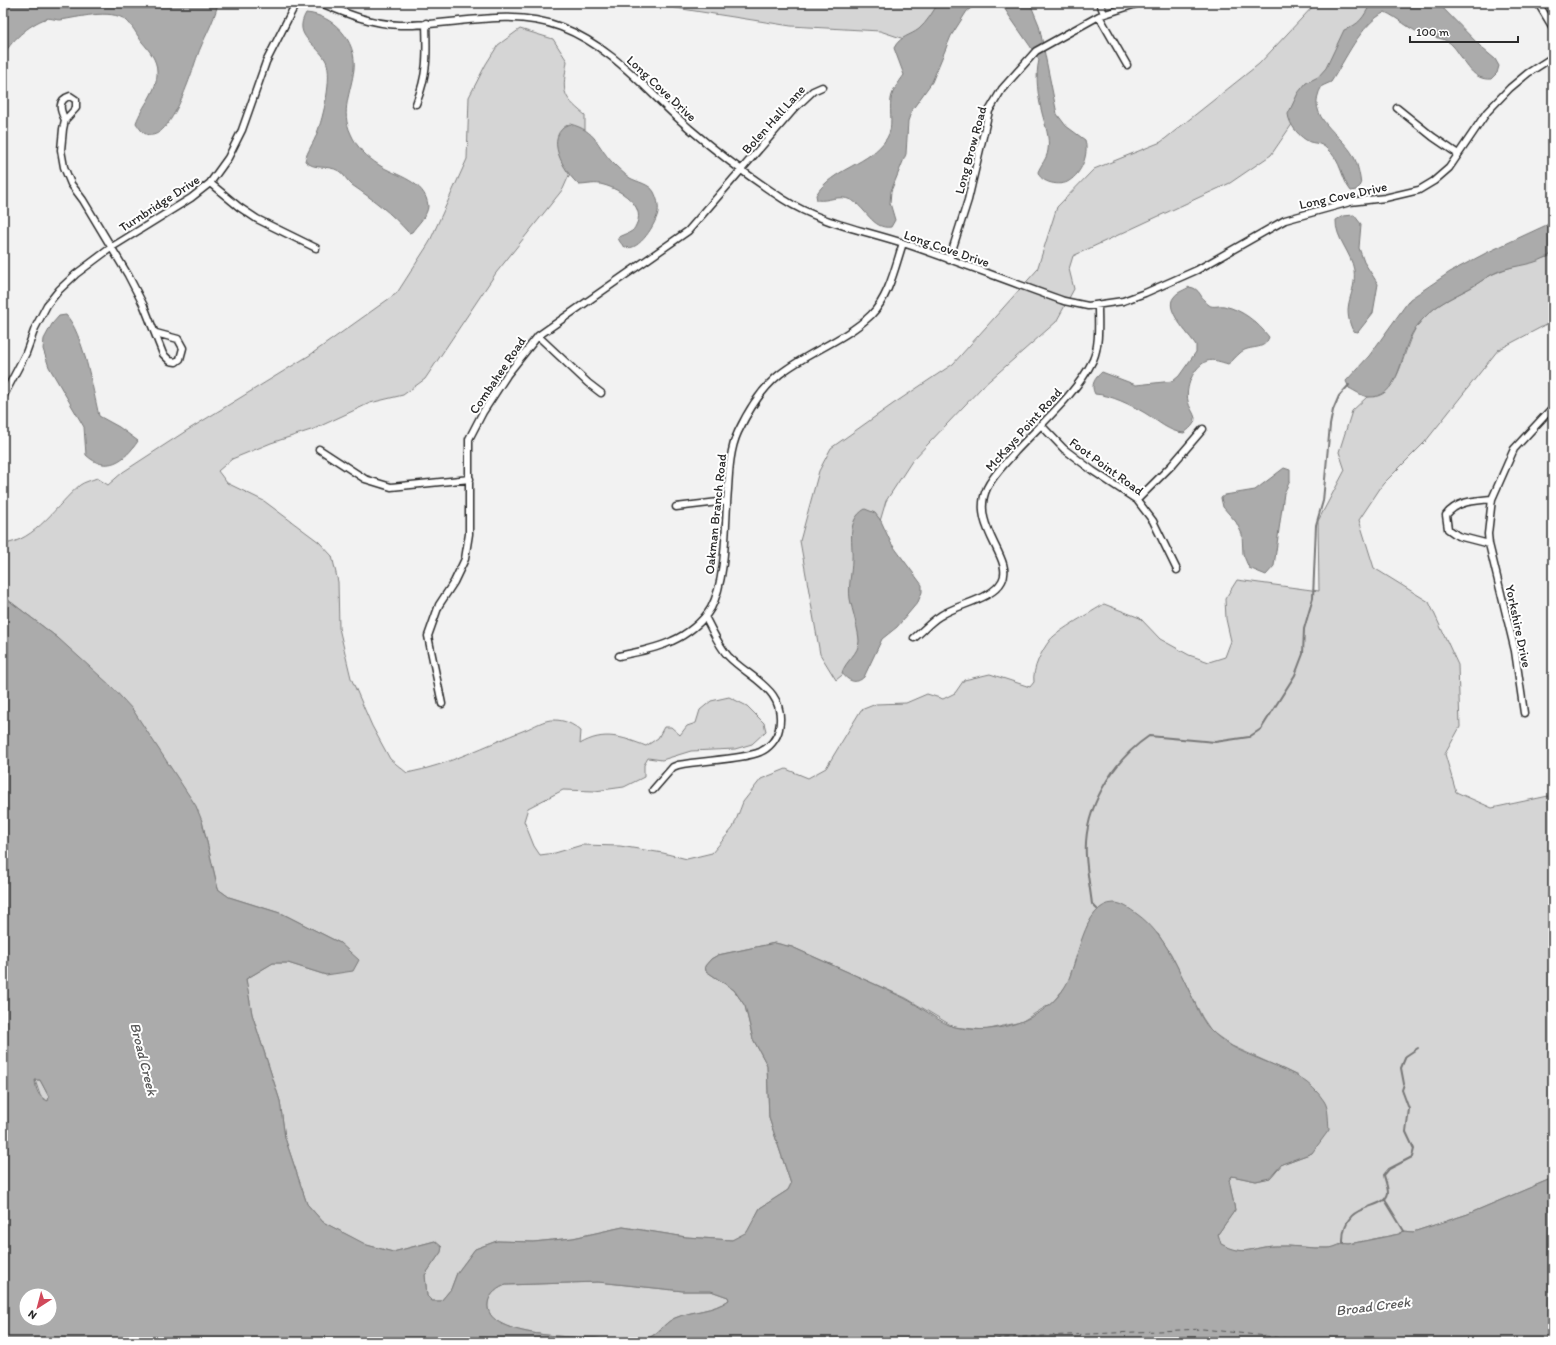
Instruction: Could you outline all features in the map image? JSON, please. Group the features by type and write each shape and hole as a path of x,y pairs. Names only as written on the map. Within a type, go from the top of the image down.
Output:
{"street":[{"name":"Turnbridge Drive","path":"3,398 26,353 35,328 47,305 76,274 112,247 191,198 210,183 228,158 242,130 266,62 296,3"},
{"name":"Long Cove Drive","path":"321,3 373,22 401,25 520,17 559,26 577,34 626,67 690,129 784,200 821,219 903,243 1064,301 1088,306 1098,306 1122,301 1180,278 1286,220 1350,202 1386,198 1419,190 1434,181 1449,168 1487,112 1510,88 1528,73 1553,57"},
{"path":"1100,3 1102,15 1127,65"},
{"name":"Long Brow Road","path":"949,260 968,200 989,112 1002,89 1036,51 1102,15 1139,3"},
{"path":"1538,3 1553,28"},
{"path":"416,104 424,84 427,63 426,23"},
{"name":"Bolen Hall Lane","path":"743,170 794,109 812,91 822,87"},
{"path":"1397,108 1458,154"},
{"path":"65,120 61,150 64,167 71,184 83,200 112,247 144,306 166,359 176,362 180,359 183,348 178,339 156,333"},
{"name":"Combahee Road","path":"442,704 428,636 440,605 454,582 465,559 469,534 470,439 483,412 507,375 538,336 688,231 743,170"},
{"path":"210,183 239,208 257,219 316,248"},
{"name":"Oakman Branch Road","path":"619,656 672,641 685,633 705,616 711,608 718,587 725,549 729,466 736,434 754,402 779,374 845,335 872,314 887,290 903,243"},
{"name":"McKays Point Road","path":"914,638 940,616 995,591 1002,581 1005,568 985,527 982,510 983,498 987,486 1005,463 1078,384 1093,360 1097,346 1098,306"},
{"path":"538,336 588,383 601,393"},
{"path":"3,404 3,423"},
{"name":"Yorkshire Drive","path":"1524,713 1515,651 1489,544 1488,534 1492,499 1514,449 1553,407"},
{"name":"Foot Point Road","path":"1041,425 1076,458 1137,500 1153,520 1177,570"},
{"path":"1137,500 1172,465 1203,429"},
{"path":"319,449 366,479 391,487 470,479"},
{"path":"1489,544 1458,536 1448,529 1446,515 1451,508 1460,503 1492,499"},
{"path":"676,507 727,501"},
{"path":"653,790 673,767 758,753 771,744 779,731 779,707 773,695 756,678 729,657 722,648 705,616"}],"shaded area":[{"path":"644,3 949,3 919,44 880,31 791,26"},
{"path":"1316,3 1386,3 1350,39 1271,155 1230,183 1073,256 1069,269 1074,289 1056,322 982,387 912,461 886,501 873,545 861,660 836,680 820,654 800,541 819,471 831,448 953,364 1037,270 1057,207 1094,169 1161,142 1259,64"},
{"path":"520,29 553,39 567,61 564,86 567,97 585,115 585,139 563,189 496,273 425,379 403,395 370,403 314,429 271,443 232,459 218,471 227,483 264,501 319,542 332,556 338,582 339,628 351,678 372,726 390,759 407,773 453,760 550,720 558,720 572,724 581,731 580,744 597,737 613,736 646,746 658,738 664,727 671,727 680,735 687,726 696,723 700,710 711,701 729,697 747,706 764,723 766,731 752,744 735,749 691,751 662,760 648,758 644,765 644,777 624,787 595,791 563,790 528,808 524,821 534,846 540,855 555,853 582,845 620,846 663,853 687,859 712,853 733,828 743,802 761,779 786,769 808,778 826,768 861,710 876,704 906,703 927,694 943,699 955,693 964,680 990,674 1030,687 1034,682 1038,660 1050,640 1067,626 1104,604 1140,618 1160,639 1189,655 1209,662 1225,657 1231,641 1226,619 1225,599 1237,580 1319,591 1318,521 1345,470 1339,452 1352,411 1367,397 1379,394 1388,388 1395,380 1412,335 1423,318 1442,303 1491,275 1510,267 1548,257 1553,253 1553,321 1498,350 1425,442 1383,484 1359,520 1374,568 1429,602 1458,665 1460,727 1445,754 1456,792 1492,808 1553,795 1553,1178 1468,1214 1413,1232 1404,1231 1399,1234 1328,1248 1275,1246 1243,1251 1229,1248 1220,1244 1218,1234 1235,1210 1229,1180 1232,1176 1256,1181 1270,1178 1282,1164 1312,1153 1298,1076 1232,1046 1212,1032 1202,1017 1171,954 1158,934 1088,924 1067,985 1052,1003 1021,1022 985,1030 954,1027 906,998 792,947 775,943 718,955 711,959 705,966 706,971 734,990 745,1006 753,1039 767,1065 769,1118 791,1184 788,1190 760,1208 747,1233 732,1240 686,1237 623,1227 573,1238 533,1242 497,1241 475,1249 457,1273 451,1289 441,1301 432,1301 427,1296 425,1275 441,1252 435,1241 393,1252 366,1245 323,1222 307,1204 285,1138 280,1101 252,1014 246,979 273,963 288,963 326,975 340,943 283,914 229,897 218,889 202,821 58,638 3,596 3,544 26,536 36,529 71,493 82,484 97,478 108,485 123,472 186,431 310,355 397,293 429,243 467,159 469,97 486,64 498,45"},
{"path":"35,1080 40,1080 49,1097 48,1101 41,1098"},
{"path":"598,1282 683,1291 711,1291 728,1297 729,1300 716,1307 675,1318 650,1337 637,1341 532,1333 514,1329 500,1323 490,1314 488,1303 490,1297 497,1289 506,1285"}],"water":[{"path":"186,2 218,3 214,17 199,50 185,91 178,106 162,130 153,135 144,133 136,123 155,85 157,79 157,67 150,52 126,20 119,16 103,14 60,20 47,18 39,21 21,34 10,45 3,57 3,5 5,3 150,3 170,5"},
{"path":"938,3 978,3 967,11 951,36 932,82 912,110 908,121 906,154 891,191 890,203 895,220 891,227 884,227 874,222 856,203 846,198 817,200 816,195 831,178 871,154 880,147 887,138 890,129 892,96 904,75 894,48 899,41 922,26 930,17"},
{"path":"1001,3 1030,3 1039,25 1057,114 1066,126 1085,140 1086,151 1081,168 1074,178 1065,183 1051,183 1043,179 1038,172 1048,150 1047,131 1038,93 1037,73 1039,60"},
{"path":"1371,3 1438,3 1483,49 1495,59 1499,66 1497,73 1491,79 1484,79 1473,73 1453,46 1447,41 1417,32 1385,12 1376,18 1368,25 1354,43 1331,82 1322,86 1317,97 1317,107 1321,116 1327,125 1349,149 1357,163 1361,185 1356,190 1351,191 1345,181 1339,164 1332,154 1323,146 1306,140 1299,134 1290,122 1288,114 1298,93 1306,83 1318,77 1326,68 1344,30 1360,20 1366,13"},
{"path":"306,13 316,15 334,24 347,39 352,48 354,69 347,102 346,118 356,144 366,155 379,165 416,185 426,198 428,209 422,220 412,232 409,233 382,207 352,185 339,171 330,168 313,166 305,161 316,137 322,118 328,87 328,68 326,61 307,39 302,28 302,21"},
{"path":"570,124 586,130 595,139 612,162 630,178 650,187 654,192 658,207 656,218 648,234 635,246 629,248 623,245 618,238 632,231 637,223 638,216 634,204 623,194 610,187 597,184 579,185 567,172 562,163 558,154 557,136 562,129"},
{"path":"1354,215 1361,224 1359,248 1364,262 1378,284 1373,313 1358,332 1353,331 1348,313 1348,306 1354,279 1354,270 1350,257 1340,239 1336,227 1336,220 1343,216"},
{"path":"1553,222 1553,253 1540,260 1495,273 1440,305 1417,325 1406,348 1392,385 1386,392 1378,396 1368,397 1349,388 1346,381 1369,356 1410,299 1450,272 1486,253"},
{"path":"1189,287 1196,289 1206,303 1211,306 1224,306 1231,308 1249,317 1260,326 1269,337 1264,345 1244,350 1228,364 1210,360 1198,368 1191,378 1187,396 1195,420 1191,427 1184,433 1173,431 1145,413 1121,401 1108,396 1095,394 1093,385 1095,379 1102,372 1136,385 1173,381 1179,376 1196,352 1196,345 1174,315 1172,302 1177,294"},
{"path":"66,315 72,323 82,348 99,416 119,427 138,441 127,454 115,463 101,464 93,461 86,455 84,427 49,367 43,349 44,339 52,324 59,316"},
{"path":"1284,468 1290,470 1290,481 1284,493 1274,566 1266,575 1249,568 1243,554 1242,534 1236,522 1223,507 1221,498 1225,495 1255,490"},
{"path":"865,509 875,513 881,521 891,543 922,585 922,592 918,602 897,627 882,639 864,677 858,681 852,681 842,673 857,650 859,641 850,599 852,531 855,519"},
{"name":"Broad Creek","path":"3,596 58,638 111,686 133,710 196,806 202,821 218,889 229,897 283,914 340,943 359,960 353,971 326,975 288,963 273,963 246,979 252,1014 280,1101 285,1138 307,1204 323,1222 367,1245 393,1252 435,1241 442,1247 441,1252 425,1275 427,1296 432,1301 441,1301 451,1289 457,1273 475,1249 497,1241 533,1242 573,1238 623,1227 686,1237 732,1240 747,1232 760,1208 788,1190 791,1184 769,1118 767,1065 753,1039 745,1006 734,990 706,971 705,966 711,959 718,955 775,943 792,947 890,991 910,1001 949,1025 970,1029 1002,1027 1018,1023 1032,1016 1046,1008 1057,998 1066,985 1088,923 1095,913 1104,906 1117,903 1132,910 1147,922 1163,942 1176,964 1201,1016 1212,1031 1224,1042 1300,1078 1313,1088 1327,1107 1329,1130 1312,1153 1282,1164 1270,1178 1256,1181 1232,1176 1229,1180 1235,1210 1218,1234 1221,1244 1243,1251 1275,1246 1328,1248 1399,1234 1404,1231 1413,1232 1468,1214 1553,1178 1553,1342 3,1342","holes":["35,1080 40,1080 49,1097 48,1101 38,1093","598,1282 683,1291 711,1291 728,1297 729,1300 716,1307 675,1318 651,1337 637,1341 621,1341 532,1333 514,1329 500,1323 490,1314 488,1303 490,1297 500,1287 506,1285"]}],"waterway":[{"path":"1097,909 1092,904 1086,862 1086,839 1089,821 1102,788 1123,759 1149,736 1215,742 1249,737 1261,729 1295,675 1303,654 1304,629 1313,598 1316,525 1323,501 1330,425 1333,410 1339,396 1349,385"},
{"path":"1343,1243 1344,1229 1349,1219 1356,1213 1385,1199 1388,1193 1384,1175 1389,1169 1412,1157 1414,1149 1406,1132 1409,1109 1402,1090 1404,1084 1401,1068 1406,1056 1418,1048"},
{"path":"1385,1200 1404,1231"}],"ferry route":[{"path":"987,1342 1000,1338 1203,1329 1318,1342"}]}
